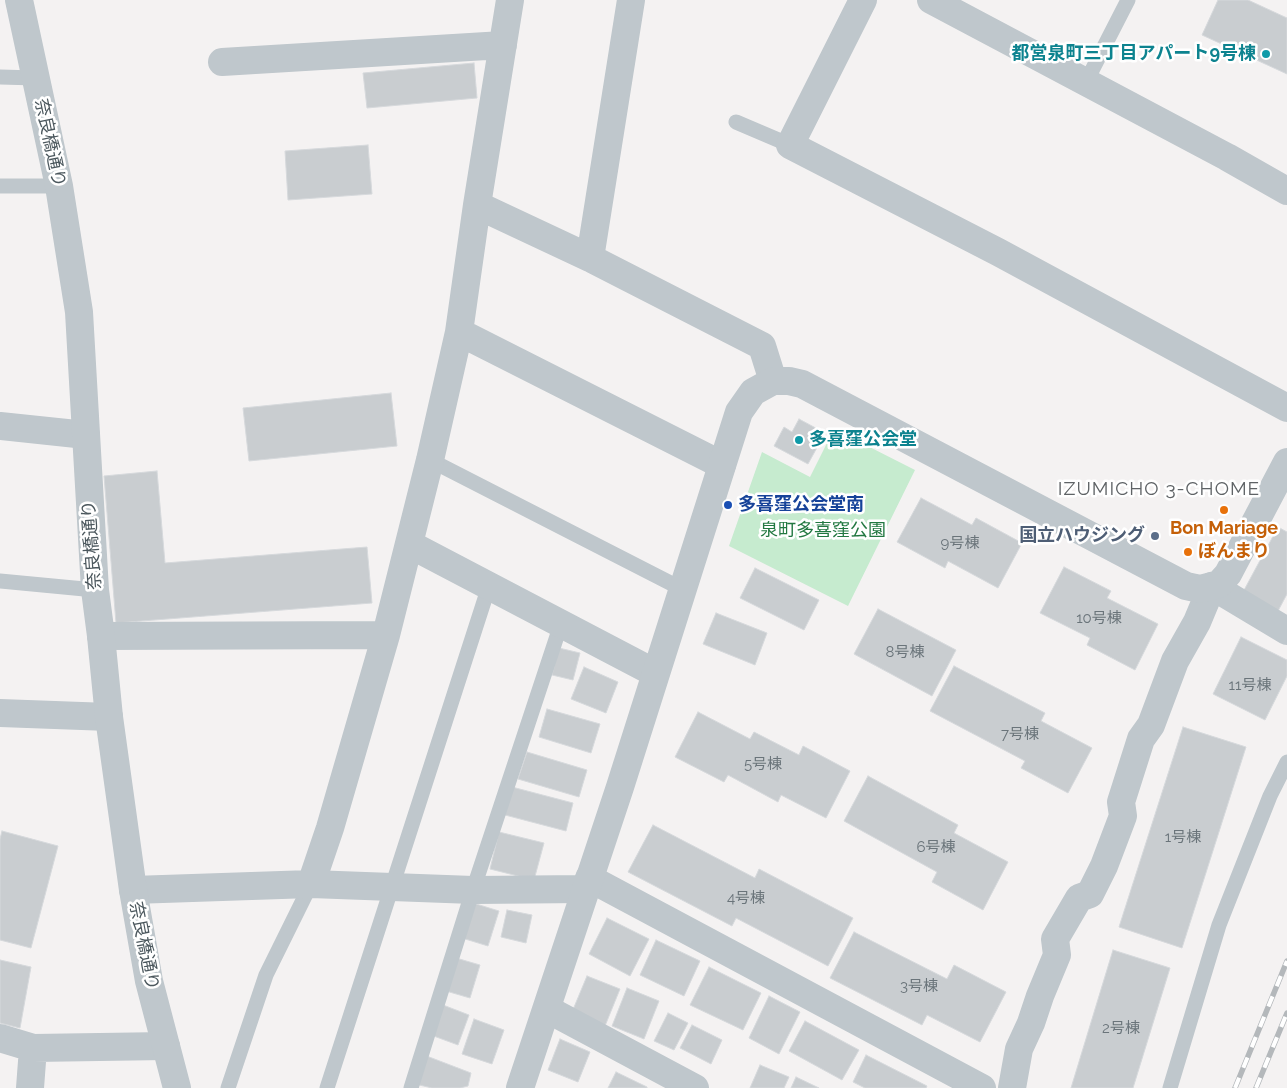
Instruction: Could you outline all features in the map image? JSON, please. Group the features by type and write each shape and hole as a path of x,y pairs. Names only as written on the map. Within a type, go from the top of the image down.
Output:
{"street":[{"name":"奈良橋通り","path":"19,0 59,186 79,312 95,590 109,717 134,890 149,981 178,1088"},
{"path":"311,884 330,828 386,635 430,460 459,332 510,0"},
{"path":"590,258 631,0"},
{"path":"863,0 790,145 998,252 1287,408"},
{"path":"931,0 1227,157 1287,191"},
{"path":"222,62 503,45"},
{"path":"477,205 590,258 762,346 773,382"},
{"path":"459,332 722,465"},
{"path":"520,1088 620,788 739,412 754,392 773,382 789,381 802,384 1186,586 1200,589 1218,584 1228,574 1287,462"},
{"path":"0,426 86,435"},
{"path":"409,544 656,674"},
{"path":"1212,586 1287,631"},
{"path":"1012,1088 1019,1049 1032,1022 1040,996 1057,955 1055,939 1080,898 1090,894 1104,866 1123,816 1121,802 1141,738 1151,725 1175,661 1197,622 1212,586"},
{"path":"101,636 386,635"},
{"path":"0,713 109,717"},
{"path":"134,890 311,884 473,890 587,884 982,1088"},
{"path":"547,1009 695,1088"},
{"path":"0,1038 33,1048 166,1046"},
{"path":"30,1088 33,1048"}],"lane":[{"path":"1086,82 1128,0"},
{"path":"0,77 36,78"},
{"path":"736,122 790,145"},
{"path":"0,186 59,186"},
{"path":"430,460 682,589"},
{"path":"0,581 95,590"},
{"path":"327,1088 489,586"},
{"path":"411,1088 473,890 561,624"},
{"path":"1170,1088 1219,925 1270,796 1287,762"},
{"path":"228,1088 266,975 311,884"}],"green space":[{"name":"泉町多喜窪公園","path":"834,429 915,470 848,606 729,546 762,452 810,477"}],"building":[{"name":"都営泉町三丁目アパート9号棟","path":"1218,0 1248,0 1287,18 1287,74 1202,35"},
{"path":"474,63 477,98 367,108 363,73"},
{"path":"368,145 372,194 288,200 285,151"},
{"path":"391,393 397,446 249,461 243,408"},
{"name":"多喜窪公会堂","path":"799,419 825,433 808,464 774,446 784,427 792,432"},
{"path":"157,471 165,563 367,547 372,603 116,623 104,476"},
{"path":"921,498 972,525 976,518 1022,543 998,588 948,561 945,568 897,542"},
{"path":"1278,527 1287,532 1287,594 1278,611 1243,592"},
{"path":"1064,567 1111,591 1107,598 1158,624 1135,670 1087,645 1090,638 1040,613"},
{"path":"755,568 819,600 804,630 740,598"},
{"path":"878,609 956,650 932,696 854,654"},
{"path":"716,613 767,633 755,665 703,644"},
{"path":"1241,637 1287,660 1287,676 1265,720 1213,694"},
{"path":"559,648 580,653 573,680 552,675"},
{"path":"954,666 1045,713 1041,721 1092,748 1068,793 1021,768 1025,761 930,711"},
{"path":"584,667 618,682 606,713 571,699"},
{"path":"547,709 600,724 591,753 539,737"},
{"path":"698,712 750,739 754,732 799,755 803,746 850,771 826,818 781,795 778,802 728,775 724,782 675,757"},
{"path":"1183,727 1246,747 1182,948 1119,927"},
{"path":"527,752 587,770 579,797 518,779"},
{"path":"868,776 958,825 954,833 1008,862 983,910 932,882 937,872 844,821"},
{"path":"512,787 573,803 566,831 505,815"},
{"path":"653,825 755,878 759,869 853,918 828,966 736,918 732,926 628,872"},
{"path":"2,831 58,846 31,948 0,940 0,839"},
{"path":"499,832 544,843 534,880 490,869"},
{"path":"473,903 499,911 488,946 462,938"},
{"path":"507,910 532,915 526,943 501,937"},
{"path":"607,918 649,939 630,976 589,954"},
{"path":"854,932 947,979 954,965 1006,992 980,1042 927,1015 922,1025 830,978"},
{"path":"656,940 700,961 684,996 640,975"},
{"path":"1113,950 1170,968 1133,1088 1071,1088"},
{"path":"456,958 480,965 470,998 446,991"},
{"path":"0,960 31,967 20,1028 0,1023"},
{"path":"709,967 761,993 743,1030 690,1005"},
{"path":"587,976 620,989 605,1026 572,1012"},
{"path":"627,988 659,1001 644,1039 612,1026"},
{"path":"769,996 800,1012 779,1054 749,1038"},
{"path":"443,1005 469,1015 458,1045 431,1035"},
{"path":"668,1013 688,1023 674,1050 654,1041"},
{"path":"474,1019 504,1030 492,1064 462,1054"},
{"path":"805,1021 859,1050 842,1080 789,1051"},
{"path":"692,1025 722,1040 711,1064 680,1048"},
{"path":"560,1039 590,1052 578,1082 548,1070"},
{"path":"424,1055 471,1073 468,1086 460,1088 432,1088 415,1084"},
{"path":"866,1055 927,1086 926,1088 865,1088 853,1082"},
{"path":"760,1065 789,1077 784,1088 750,1088"},
{"path":"616,1072 647,1087 647,1088 608,1088"},
{"path":"796,1077 819,1088 791,1088"}],"railway":[{"path":"1235,1088 1287,961"},
{"path":"1256,1088 1287,1013"}],"place":[{"name":"都営泉町三丁目アパート9号棟","path":"1266,54"},
{"name":"多喜窪公会堂","path":"799,440"},
{"name":"多喜窪公会堂南","path":"728,505"},
{"name":"Bon Mariage","path":"1224,510"},
{"name":"国立ハウジング","path":"1155,536"},
{"name":"ぼんまり","path":"1188,552"}],"district":[{"name":"IZUMICHO 3-CHOME","path":"1159,489"}]}
